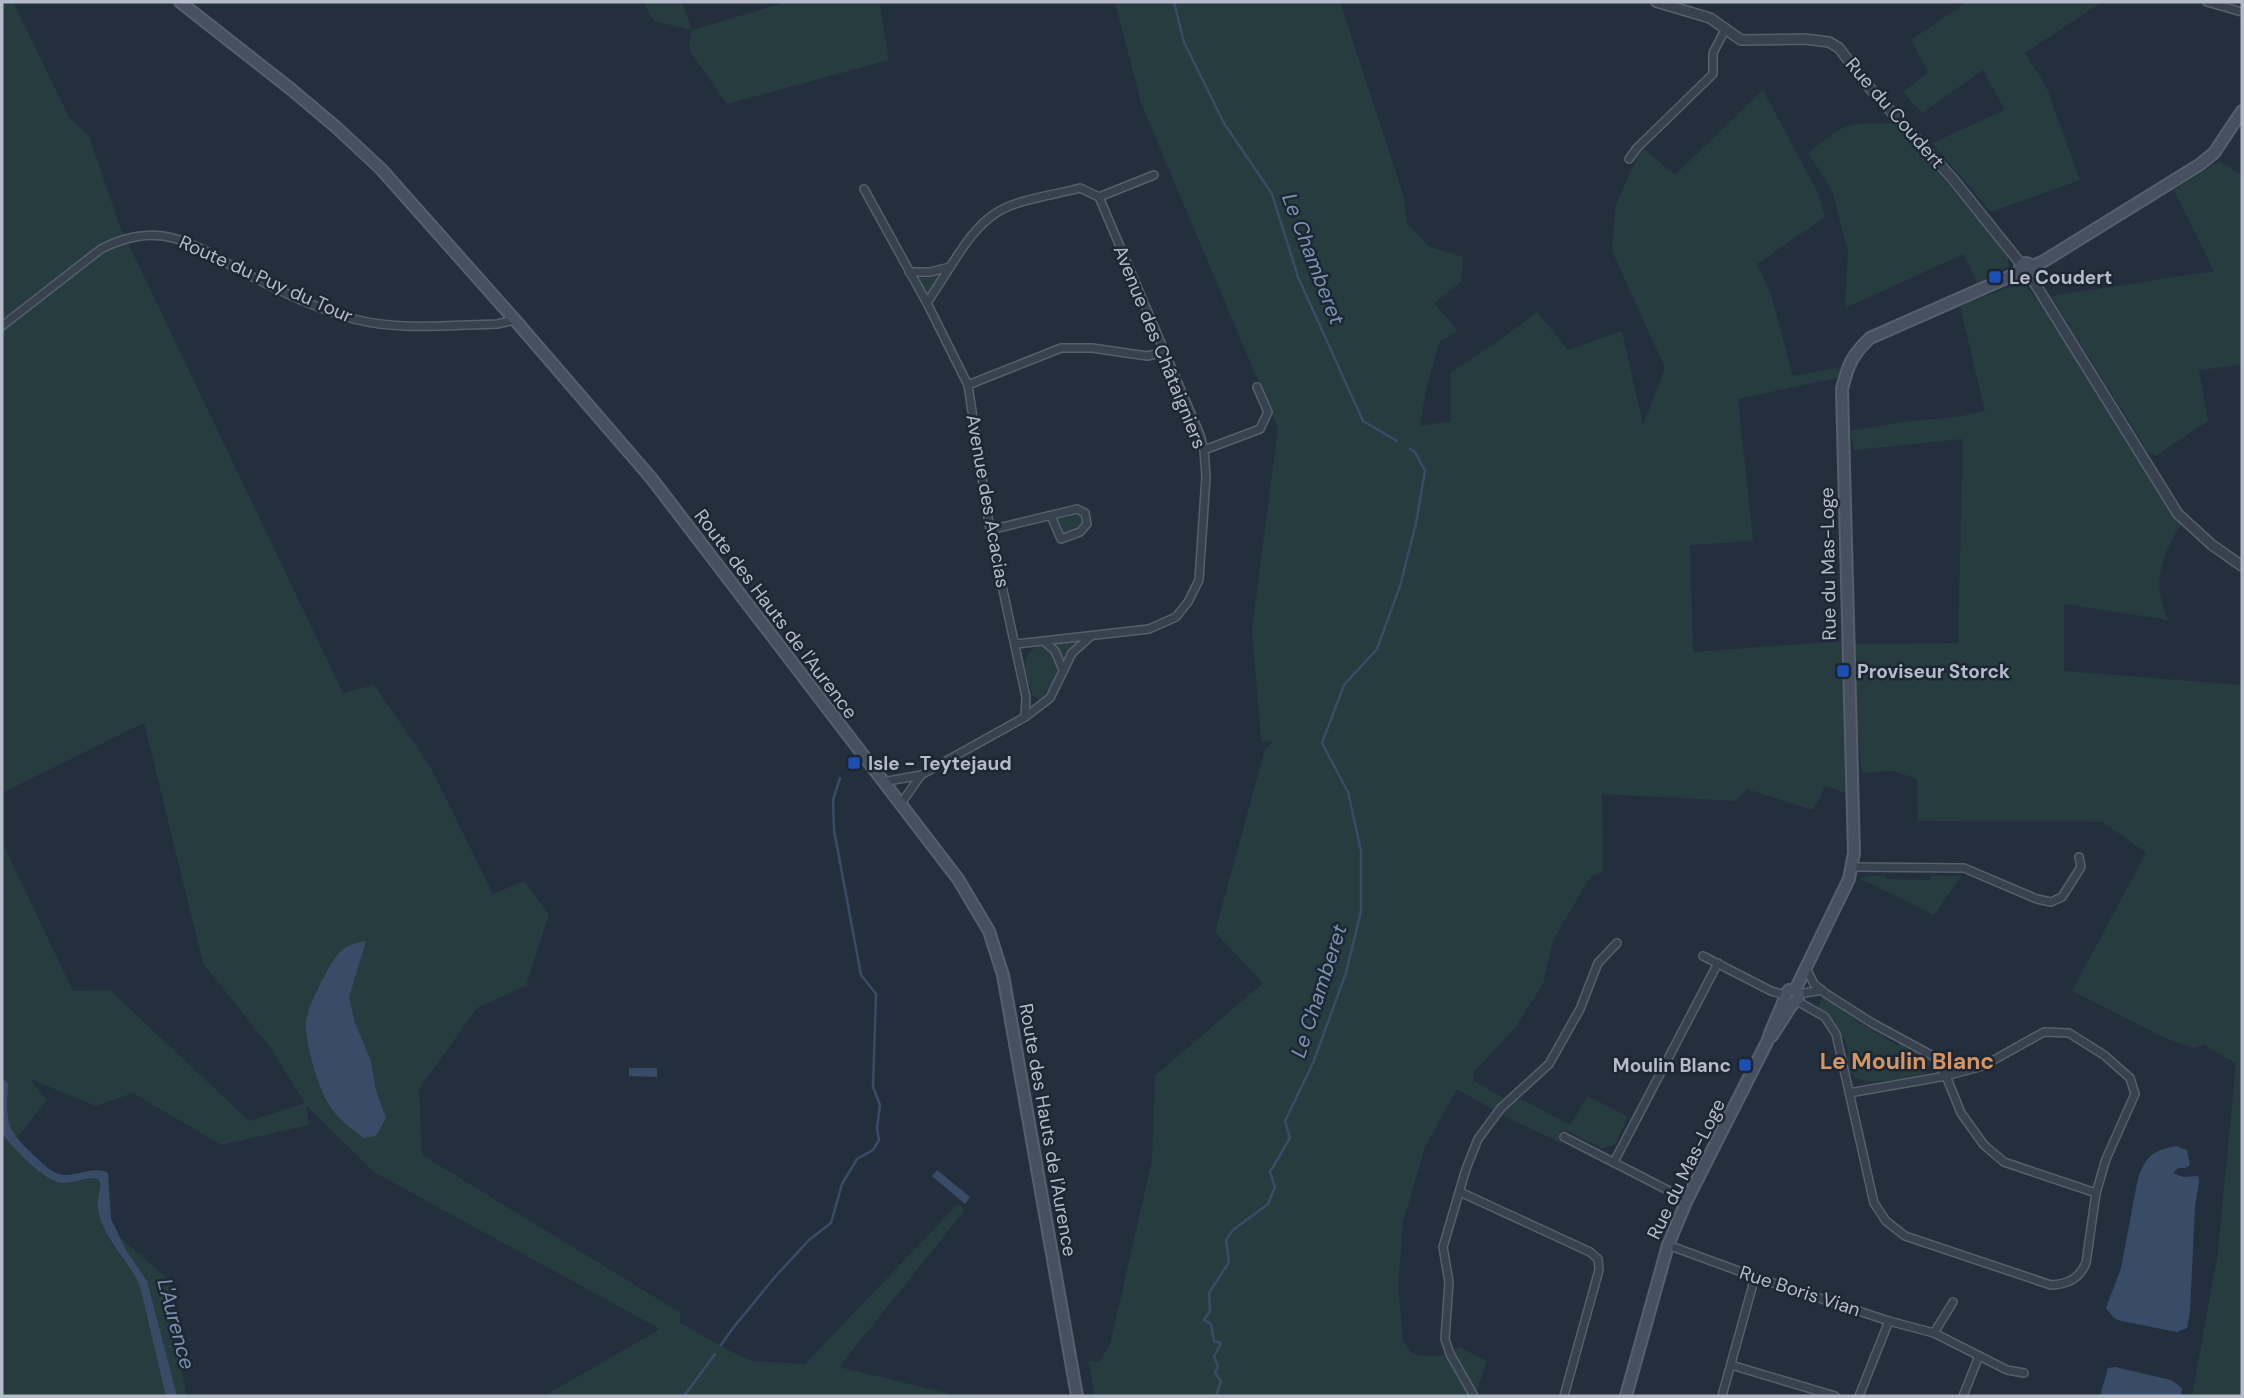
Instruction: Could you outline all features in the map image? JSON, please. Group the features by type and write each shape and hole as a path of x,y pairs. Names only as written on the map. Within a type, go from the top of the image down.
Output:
{"main road":[{"name":"Route des Hauts de l'Aurence","path":"180,2 301,98 381,169 515,320 652,479 958,879 979,912 996,951 1005,985 1077,1396"},
{"name":"Rue du Mas-Loge","path":"1626,1396 1668,1245 1687,1200 1792,997 1853,867 1842,389 1848,364 1870,338 2044,261 2204,162 2214,153 2242,111"}],"street":[{"name":"Rue du Coudert","path":"1656,2 1702,15 1741,40 1805,39 1829,42 1839,48 1867,85 1952,178 2026,269 2178,514 2212,545 2242,566"},
{"path":"2207,2 2242,12"},
{"path":"1629,159 1713,74 1713,53 1726,28"},
{"path":"927,303 966,242 986,220 999,211 1080,188 1099,197 1154,175"},
{"name":"Avenue des Acacias","path":"864,189 927,303 968,385 990,530 1026,697 1025,717"},
{"name":"Avenue des Châtaigniers","path":"1016,645 1149,629 1161,625 1175,617 1188,602 1199,580 1206,477 1204,450 1099,197"},
{"name":"Route du Puy du Tour","path":"2,326 101,249 119,240 156,236 172,237 321,308 354,319 387,325 497,324 515,320"},
{"path":"909,272 930,272 950,267"},
{"path":"968,385 1061,348 1092,348 1147,356 1165,352"},
{"path":"1204,450 1261,429 1268,412 1257,387"},
{"path":"990,530 1077,509 1085,513 1087,524 1080,532 1061,539 1051,516"},
{"path":"883,782 921,775 1025,717 1050,698 1072,653 1092,636"},
{"path":"1045,642 1055,651 1063,670"},
{"path":"900,805 921,775"},
{"path":"1853,867 1964,868 2050,902 2062,897 2081,867 2079,857"},
{"path":"1474,1396 1450,1354 1446,1339 1449,1282 1443,1247 1466,1168 1478,1139 1501,1108 1549,1064 1580,1009 1598,963 1617,943"},
{"path":"1703,956 1771,991 1792,997 1825,1017 1831,1024 1836,1034 1849,1093 1874,1203 1886,1221 1905,1236 2051,1285 2064,1284 2075,1279 2082,1271 2086,1263 2096,1193 2106,1159 2135,1094 2130,1079 2104,1055 2069,1033 2045,1032 1983,1066 1946,1076 1849,1093"},
{"path":"1614,1162 1718,963"},
{"path":"1805,966 1814,984 1822,990 1872,1023 1933,1056 1946,1076 1961,1113 1984,1145 2004,1162 2096,1193"},
{"path":"1792,997 1822,990"},
{"path":"1564,1137 1687,1200"},
{"path":"1460,1192 1590,1252 1598,1259 1599,1270 1564,1396"},
{"name":"Rue Boris Vian","path":"1668,1245 1755,1277 1934,1333 2007,1370 2024,1373"},
{"path":"1721,1396 1755,1277"},
{"path":"1934,1333 1952,1302"},
{"path":"1858,1396 1889,1321"},
{"path":"1963,1396 1979,1356"},
{"path":"1731,1365 1835,1396"}],"green space":[{"path":"2,2 13,2 69,117 89,136 119,224 343,693 374,685 430,766 493,894 524,881 549,914 526,986 477,1008 419,1089 422,1155 681,1313 679,1322 753,1361 805,1364 958,1204 965,1210 839,1367 959,1396 544,1396 660,1329 374,1172 306,1105 309,1125 221,1145 133,1093 96,1106 30,1079 47,1100 16,1139 8,1121 2,1078 2,842 73,991 110,990 249,1121 305,1103 270,1047 203,963 144,723 2,793"},
{"path":"643,2 682,2 692,30 787,2 879,2 889,60 727,104 689,50 691,30 654,21"},
{"path":"1115,2 1340,2 1404,197 1407,223 1428,246 1463,257 1461,282 1434,303 1458,331 1440,341 1426,389 1420,426 1451,421 1450,373 1537,312 1568,350 1622,331 1643,425 1665,368 1612,251 1616,204 1640,151 1644,149 1675,175 1763,90 1818,193 1825,217 1757,264 1771,294 1793,376 1841,367 1837,378 1738,399 1753,541 1690,545 1693,652 1842,641 1846,793 1825,786 1812,810 1747,789 1736,801 1602,794 1603,872 1591,876 1553,940 1543,984 1515,1028 1473,1073 1474,1081 1502,1097 1523,1100 1570,1125 1588,1096 1628,1117 1615,1144 1602,1149 1568,1131 1561,1143 1506,1117 1457,1089 1425,1147 1403,1222 1398,1287 1403,1341 1414,1355 1442,1356 1459,1347 1487,1361 1475,1396 1095,1396 1088,1361 1099,1362 1110,1345 1152,1160 1155,1076 1263,983 1215,932 1265,749 1273,742 1261,741 1252,630 1278,428 1141,103"},
{"path":"1967,2 2102,2 2025,53 2046,86 2080,180 1991,212 1932,143 2005,110 1983,70 1922,113 1903,92 1928,72 1911,40"},
{"path":"1895,122 1999,244 2008,256 2008,267 1977,283 1964,254 1845,308 1848,252 1832,190 1808,153 1850,125"},
{"path":"2219,161 2242,176 2242,365 2199,370 2208,421 2156,456 2148,452 2051,296 2214,271 2174,190"},
{"path":"950,267 927,303 909,272"},
{"path":"2023,282 2036,299 2043,297 2184,522 2168,548 2161,568 2160,589 2168,620 2064,604 2064,671 2242,685 2242,1396 2192,1396 2218,1252 2236,1063 2204,1045 2192,1048 2163,1037 2072,991 2146,853 2103,822 1918,821 1917,779 1893,771 1862,773 1857,731 1855,644 1958,643 1963,439 1854,450 1850,431 1985,411 1960,306"},
{"path":"1077,509 1085,513 1087,524 1080,532 1061,539 1051,516"},
{"path":"1092,636 1072,653 1063,670 1045,642"},
{"path":"1036,647 1045,647 1052,653 1058,665 1053,683 1040,699 1033,696 1025,663 1030,652"},
{"path":"1884,875 1886,879 1929,880 1932,876 1961,876 1934,915 1861,879"},
{"path":"1823,997 1898,1046 1900,1043 1929,1059 1925,1074 1875,1081 1856,1078 1848,1070 1846,1057 1849,1055 1844,1038 1841,1037 1834,1020 1817,1008"},
{"path":"2,1134 30,1163 74,1182 97,1178 100,1182 98,1209 102,1222 169,1280 186,1396 2,1396"}],"water":[{"path":"366,941 349,997 355,1023 371,1061 376,1091 386,1118 376,1136 364,1138 342,1121 327,1102 310,1054 306,1022 316,993 336,957 344,948"},
{"path":"629,1068 657,1068 657,1077 629,1076"},
{"path":"2,1078 8,1083 7,1109 10,1126 20,1141 44,1165 62,1175 98,1170 108,1173 111,1219 126,1250 147,1281 177,1396 166,1396 140,1286 101,1220 98,1206 100,1182 97,1178 67,1183 55,1181 39,1171 14,1147 2,1134"},
{"path":"2176,1146 2187,1150 2190,1165 2178,1168 2173,1173 2183,1177 2198,1176 2199,1182 2195,1206 2190,1312 2187,1328 2177,1332 2121,1321 2114,1318 2106,1308 2121,1268 2141,1170 2151,1155"},
{"path":"937,1170 970,1197 965,1204 932,1176"},
{"path":"2115,1367 2171,1380 2182,1388 2181,1396 2100,1396 2108,1368"}],"waterway":[{"name":"Le Chamberet","path":"1174,2 1184,42 1224,123 1272,194 1298,277 1363,421 1397,441"},
{"name":"Le Chamberet","path":"1216,1396 1221,1381 1215,1373 1218,1366 1214,1357 1221,1343 1214,1341 1211,1324 1204,1320 1210,1311 1209,1293 1229,1262 1226,1240 1233,1230 1268,1204 1275,1187 1270,1172 1290,1138 1285,1121 1313,1063 1346,973 1361,911 1361,851 1348,792 1322,743 1344,685 1377,649 1400,586 1416,523 1425,471 1415,452 1410,449"},
{"path":"721,1345 774,1278 809,1240 831,1223 842,1184 857,1159 873,1150 879,1140 877,1128 880,1105 873,1087 876,994 861,975 834,830 833,800 840,778"},
{"path":"684,1396 715,1354"}],"place":[{"name":"Le Coudert","path":"1995,277"},
{"name":"Proviseur Storck","path":"1843,671"},
{"name":"Isle - Teytejaud","path":"854,763"},
{"name":"Moulin Blanc","path":"1745,1065"}],"district":[{"name":"Le Moulin Blanc","path":"1907,1061"}],"water label":[{"name":"L'Aurence","path":"176,1324"}]}
